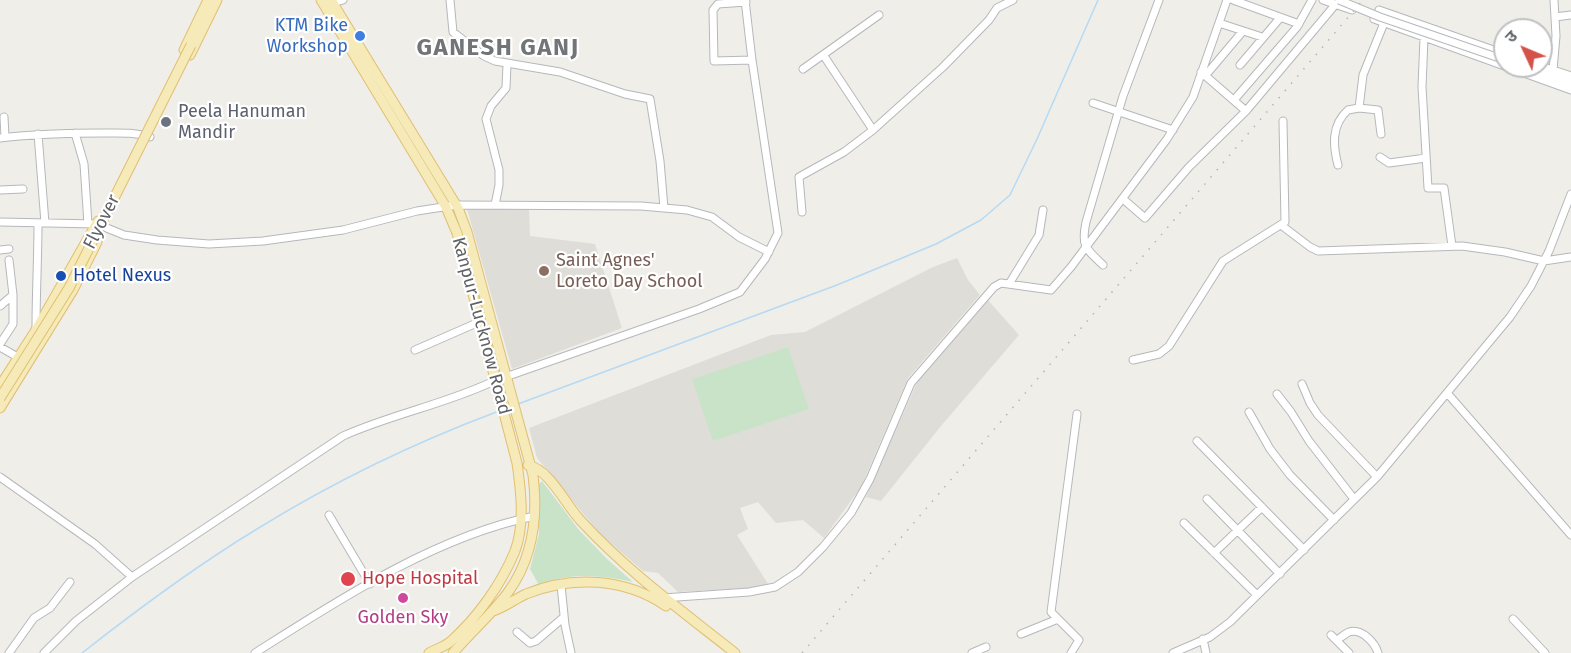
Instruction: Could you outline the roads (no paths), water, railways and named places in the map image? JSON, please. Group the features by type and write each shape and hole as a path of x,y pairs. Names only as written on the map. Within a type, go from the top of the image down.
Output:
{"main road":[{"path":"199,29 208,0"},
{"path":"0,386 36,330 96,225 146,136 199,29 217,0"},
{"name":"Kanpur-Lucknow Road","path":"321,0 405,129 467,232 530,465 536,498 535,516 530,544 522,566 509,590 453,653"},
{"name":"Kanpur-Lucknow Road","path":"336,1 405,129"},
{"name":"Flyover","path":"0,398 69,288 199,29"},
{"name":"Kanpur-Lucknow Road","path":"429,653 444,650 486,603 515,550 520,519 521,491 517,463 494,381 451,206"},
{"path":"0,408 73,290 96,225"},
{"path":"517,463 539,468 577,517 600,541 663,598 735,653"},
{"path":"490,613 525,595 561,585 587,582 608,583 632,588 663,603 728,653"}],"street":[{"path":"450,0 455,35 484,56 507,64 560,72 624,94 650,99 660,161 664,208"},
{"path":"993,0 997,8"},
{"path":"802,212 799,177 844,152 873,130 943,67 989,20 997,8 1013,0"},
{"path":"1102,265 1085,249 1083,238 1086,222 1118,112 1159,0"},
{"path":"663,598 749,592 774,587 798,572 823,548 851,513 870,479 911,383 994,287 1005,284 1051,290 1123,199 1173,130 1193,96 1203,74 1227,0"},
{"path":"1233,0 1299,24"},
{"path":"1234,100 1299,24 1312,0"},
{"path":"1323,0 1337,2 1493,56"},
{"path":"1554,0 1553,70 1571,76"},
{"path":"44,653 76,621 132,577 343,436 368,425 472,391 494,381 699,309 740,292 751,280 778,233 752,60 746,1 718,4 713,10 714,61 752,60"},
{"path":"1337,2 1352,10"},
{"path":"1123,199 1145,218 1189,167 1246,111 1337,2"},
{"path":"1379,10 1493,50"},
{"path":"803,69 879,15"},
{"path":"1555,17 1571,15"},
{"path":"1240,65 1280,18"},
{"path":"1374,19 1571,90"},
{"path":"1219,23 1262,37"},
{"path":"1359,108 1363,75 1384,23"},
{"path":"1203,74 1243,31"},
{"path":"1424,38 1422,87 1428,188 1444,189 1452,246"},
{"path":"824,56 873,130"},
{"path":"495,205 499,170 486,119 491,106 507,88 507,64"},
{"path":"1203,74 1246,111"},
{"path":"1553,77 1571,83"},
{"path":"1092,103 1173,130"},
{"path":"1338,165 1333,145 1340,119 1348,110 1359,108 1378,110 1381,134"},
{"path":"4,117 2,137 75,133 146,136"},
{"path":"1133,360 1159,354 1169,346 1223,261 1285,222 1283,121"},
{"path":"75,133 84,164 96,225"},
{"path":"36,330 36,289 41,223 38,134"},
{"path":"1380,157 1389,163 1426,158"},
{"path":"0,190 23,189"},
{"path":"1173,653 1203,639 1230,622 1377,477 1510,317 1531,286 1544,261 1571,194"},
{"path":"0,222 96,225 124,235 209,244 253,242 343,230 417,211 451,206 641,206 687,210 712,216 739,237 769,252"},
{"path":"1005,284 1039,235 1043,210"},
{"path":"1281,225 1310,247 1318,250 1452,246 1505,252 1544,261 1571,257"},
{"path":"0,250 9,249"},
{"path":"9,260 13,295 13,324 0,346 18,358 30,361"},
{"path":"1,302 13,295"},
{"path":"415,350 480,322"},
{"path":"1302,384 1318,415 1377,477"},
{"path":"1277,394 1309,441 1354,499"},
{"path":"1448,394 1571,535"},
{"path":"1250,412 1270,449 1290,475 1334,520"},
{"path":"1071,653 1078,640 1051,612 1077,414"},
{"path":"1197,441 1304,550"},
{"path":"0,477 95,544 132,577"},
{"path":"1207,499 1280,574"},
{"path":"1214,553 1262,507"},
{"path":"329,515 370,584"},
{"path":"255,653 428,552 465,537 535,516"},
{"path":"1184,523 1257,595"},
{"path":"9,653 34,618 50,608 70,582"},
{"path":"561,585 571,653"},
{"path":"517,632 530,643 536,641 564,617"},
{"path":"1021,634 1058,619"},
{"path":"1513,619 1545,653"},
{"path":"1348,653 1334,637 1357,632 1372,640 1378,653"},
{"path":"1203,639 1206,653"},
{"path":"972,653 986,647"}],"waterway":[{"path":"518,404 837,285 936,244 981,220 1010,195 1098,0"},
{"path":"82,653 146,604 234,543 315,495 375,464 499,411"}],"railway":[{"path":"802,653 1363,0"}],"place":[{"name":"KTM Bike Workshop","path":"360,36"},
{"name":"Peela Hanuman Mandir","path":"166,122"},
{"name":"Saint Agnes' Loreto Day School","path":"544,271"},
{"name":"Hotel Nexus","path":"61,276"},
{"name":"Hope Hospital","path":"348,579"},
{"name":"Golden Sky","path":"403,598"}],"district":[{"name":"GANESH GANJ","path":"498,48"}]}
